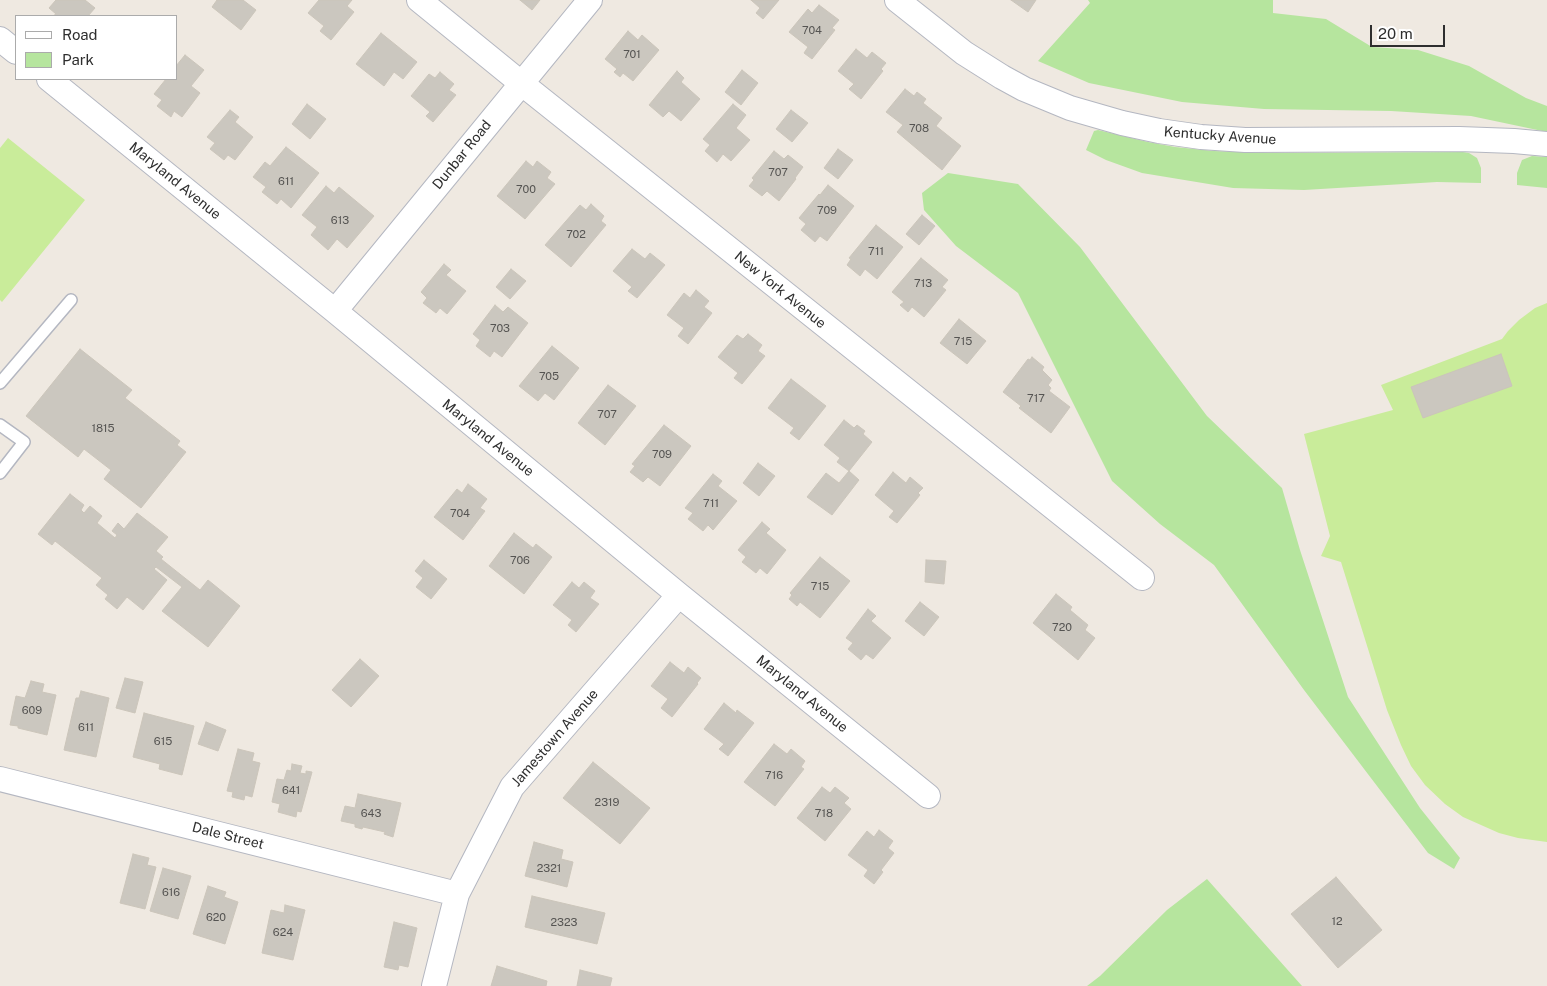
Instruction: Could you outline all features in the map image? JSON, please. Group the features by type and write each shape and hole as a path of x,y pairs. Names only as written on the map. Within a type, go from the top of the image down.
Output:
{"street":[{"name":"New York Avenue","path":"419,0 1142,578"},
{"name":"Dunbar Road","path":"335,311 590,0"},
{"name":"Kentucky Avenue","path":"897,0 964,53 1002,77 1024,89 1070,108 1122,123 1185,135 1245,140 1458,139 1547,144"},
{"path":"0,39 15,51"},
{"name":"Maryland Avenue","path":"50,80 335,311 679,595 928,796"},
{"name":"Jamestown Avenue","path":"434,986 457,894 512,787 679,595"},
{"name":"Dale Street","path":"0,779 457,894"}],"lane":[{"path":"0,383 71,300"},
{"path":"0,424 24,442 0,473"}],"green space":[{"path":"1088,0 1273,0 1273,13 1326,19 1372,47 1418,50 1469,66 1526,98 1547,106 1547,132 1471,116 1391,111 1264,109 1182,102 1089,83 1038,61 1090,3"},
{"path":"1098,130 1175,147 1214,151 1266,153 1463,152 1477,158 1481,168 1481,183 1437,182 1304,190 1233,188 1142,173 1106,160 1086,150 1094,131"},
{"path":"8,138 85,200 2,302 0,300 0,148"},
{"path":"1532,156 1547,157 1547,188 1517,185 1517,173 1522,160"},
{"path":"948,173 1018,184 1080,247 1207,416 1282,488 1300,550 1348,697 1420,808 1460,858 1454,869 1428,853 1304,690 1214,565 1160,524 1112,481 1018,293 956,246 924,210 922,193"},
{"path":"1547,303 1547,842 1499,833 1463,817 1445,804 1425,785 1411,766 1387,710 1341,562 1321,556 1330,536 1304,434 1393,410 1381,385 1502,339 1519,320 1535,308"},
{"path":"1207,879 1302,986 1087,986 1100,976 1167,910"}],"building":[{"path":"56,0 85,0 95,8 89,15 54,15 56,14 49,8"},
{"path":"217,0 243,0 256,10 241,30 212,7"},
{"path":"319,0 352,0 347,6 354,12 331,40 320,31 324,26 308,13"},
{"path":"520,0 540,0 532,10"},
{"path":"751,0 779,0 763,19 756,13 760,8"},
{"path":"1011,0 1036,0 1028,12"},
{"path":"819,5 839,20 832,28 835,30 812,59 804,53 808,47 789,32 808,9 812,13"},
{"path":"628,31 638,40 642,35 659,50 633,81 623,73 620,77 614,72 617,69 605,59"},
{"path":"381,33 417,62 403,79 394,72 384,86 356,64"},
{"path":"856,49 867,58 872,52 886,63 881,69 883,71 861,99 849,89 854,84 838,71"},
{"path":"185,55 204,70 191,86 200,93 182,117 174,111 171,117 157,106 162,100 154,94 165,80 178,80 178,64"},
{"path":"742,70 758,83 741,105 725,92"},
{"path":"677,71 684,78 681,82 700,99 681,121 669,111 663,117 649,105"},
{"path":"440,72 454,84 449,90 456,95 433,122 426,116 430,112 411,96 429,74 435,78"},
{"path":"905,89 914,96 917,92 926,99 923,103 942,118 936,126 961,146 942,170 897,132 903,125 886,112"},
{"path":"307,104 326,119 310,139 292,124"},
{"path":"733,104 746,115 736,128 750,140 731,161 723,154 717,162 705,151 710,145 703,139"},
{"path":"230,110 239,117 235,122 253,137 235,160 228,155 224,160 210,149 215,143 207,137"},
{"path":"791,110 808,123 792,142 776,129"},
{"path":"286,147 319,173 291,208 281,199 277,204 262,192 266,187 253,177 265,162 270,166"},
{"path":"838,149 853,160 838,179 824,168"},
{"path":"774,151 784,159 788,155 803,167 779,201 767,191 762,196 749,186 754,180 752,178"},
{"path":"526,161 533,167 537,161 551,172 547,178 555,184 525,219 497,196"},
{"path":"828,185 854,206 827,241 820,236 815,242 801,230 806,224 799,218"},
{"path":"326,186 334,193 339,187 374,216 347,248 337,239 328,250 311,235 317,227 302,215"},
{"path":"591,204 604,216 601,221 606,225 571,267 545,245 580,205 586,210"},
{"path":"922,215 935,226 919,245 906,234"},
{"path":"876,225 903,247 877,279 865,269 860,276 847,265 851,259 849,258"},
{"path":"632,249 645,259 650,253 665,265 637,298 628,291 632,287 613,271"},
{"path":"921,258 948,280 942,287 946,290 924,317 912,307 908,312 900,305 904,302 892,292"},
{"path":"444,264 451,270 446,275 466,291 447,314 440,308 436,313 423,303 427,298 421,292"},
{"path":"511,269 526,281 510,299 496,287"},
{"path":"696,290 709,301 704,307 712,313 688,344 678,336 684,328 667,315 684,293 690,298"},
{"path":"495,305 503,312 508,307 528,323 502,357 494,351 490,357 476,346 480,340 473,334"},
{"path":"959,319 986,341 967,364 940,343"},
{"path":"748,334 762,345 758,351 765,356 742,384 734,378 738,373 718,357 737,335 743,339"},
{"path":"552,346 579,368 554,400 545,393 538,401 519,386"},
{"path":"80,349 132,390 125,398 180,441 177,445 186,452 141,508 104,479 111,470 84,449 78,457 26,416"},
{"path":"1501,354 1512,386 1423,418 1411,387"},
{"path":"1032,357 1044,367 1042,370 1052,380 1048,385 1051,388 1049,391 1070,407 1051,433 1019,408 1021,406 1003,392 1028,359 1030,360"},
{"path":"791,379 826,406 799,440 790,433 794,428 768,408"},
{"path":"608,385 636,406 605,445 578,423"},
{"path":"844,420 854,428 857,425 865,431 863,434 872,442 849,471 837,462 840,458 824,445"},
{"path":"664,425 691,446 660,486 648,477 643,482 630,472 635,466 632,464"},
{"path":"758,463 775,476 759,496 743,483"},
{"path":"849,471 859,480 832,515 807,497 826,473 839,483"},
{"path":"893,472 906,483 910,477 923,488 918,493 920,495 897,523 889,517 894,511 875,495"},
{"path":"713,474 722,481 718,486 737,501 713,530 708,525 703,531 688,519 693,513 685,508"},
{"path":"468,484 487,499 480,508 485,511 463,540 434,517 457,489 462,493"},
{"path":"70,494 84,505 81,510 84,513 90,506 102,516 97,523 115,538 117,535 112,531 118,523 124,529 137,513 168,537 156,551 163,557 161,559 200,590 208,580 240,606 208,647 162,611 182,587 156,567 154,569 167,580 143,610 127,597 117,609 105,599 108,595 96,585 102,578 55,541 52,545 38,534"},
{"path":"762,522 770,529 766,533 786,550 767,574 760,568 756,573 742,562 746,557 738,550"},
{"path":"514,533 533,548 536,544 552,557 524,594 489,566"},
{"path":"820,557 850,581 820,618 800,602 797,606 789,599 792,595 790,593"},
{"path":"424,560 447,579 431,599 416,587 423,578 415,571"},
{"path":"926,560 946,561 944,584 925,582"},
{"path":"572,582 579,588 584,582 595,591 590,598 599,604 576,632 568,625 572,620 553,605"},
{"path":"1056,594 1072,607 1070,610 1088,625 1085,630 1095,638 1078,660 1033,623"},
{"path":"920,602 939,617 924,636 905,621"},
{"path":"868,609 876,616 871,621 891,638 873,659 866,654 861,660 848,649 853,643 846,638"},
{"path":"360,659 379,676 351,707 332,690"},
{"path":"670,662 684,673 688,667 701,678 672,717 661,708 668,699 651,686"},
{"path":"125,678 143,682 135,713 116,708"},
{"path":"31,681 44,684 42,692 56,695 47,735 10,725 16,696 25,698"},
{"path":"81,691 109,698 96,757 64,750 76,698 79,698"},
{"path":"724,703 736,713 737,710 754,723 728,756 719,749 724,744 704,729"},
{"path":"144,713 194,726 182,775 159,769 160,764 133,757"},
{"path":"206,722 226,730 218,751 198,744"},
{"path":"774,744 787,754 791,749 805,761 801,767 804,769 775,806 744,782"},
{"path":"238,749 254,753 252,761 260,763 252,797 245,795 244,800 232,797 233,792 227,791"},
{"path":"593,762 650,808 620,844 563,798"},
{"path":"292,764 302,766 300,773 312,772 301,812 297,811 296,817 278,812 280,804 272,802 277,779 284,780 287,770 291,771"},
{"path":"822,787 830,793 835,787 849,798 844,803 851,809 825,841 797,818"},
{"path":"358,794 401,803 393,837 384,834 385,832 363,827 362,829 355,827 355,824 341,821 345,806 355,808"},
{"path":"879,830 893,841 888,848 894,853 881,870 883,872 874,884 864,876 868,870 848,855 867,831 874,837"},
{"path":"534,842 563,850 561,859 573,862 567,887 525,876"},
{"path":"133,854 149,858 147,865 156,867 145,909 120,903"},
{"path":"163,868 191,876 178,919 150,911"},
{"path":"1336,877 1382,930 1338,968 1291,914"},
{"path":"208,886 226,892 224,897 238,902 225,944 193,934"},
{"path":"532,896 605,913 597,944 525,927"},
{"path":"285,905 305,910 293,960 262,953 271,910 284,913"},
{"path":"394,922 417,928 408,967 399,965 398,970 384,967"},
{"path":"497,966 547,981 546,986 491,986"},
{"path":"580,970 612,978 610,986 577,986"}]}
